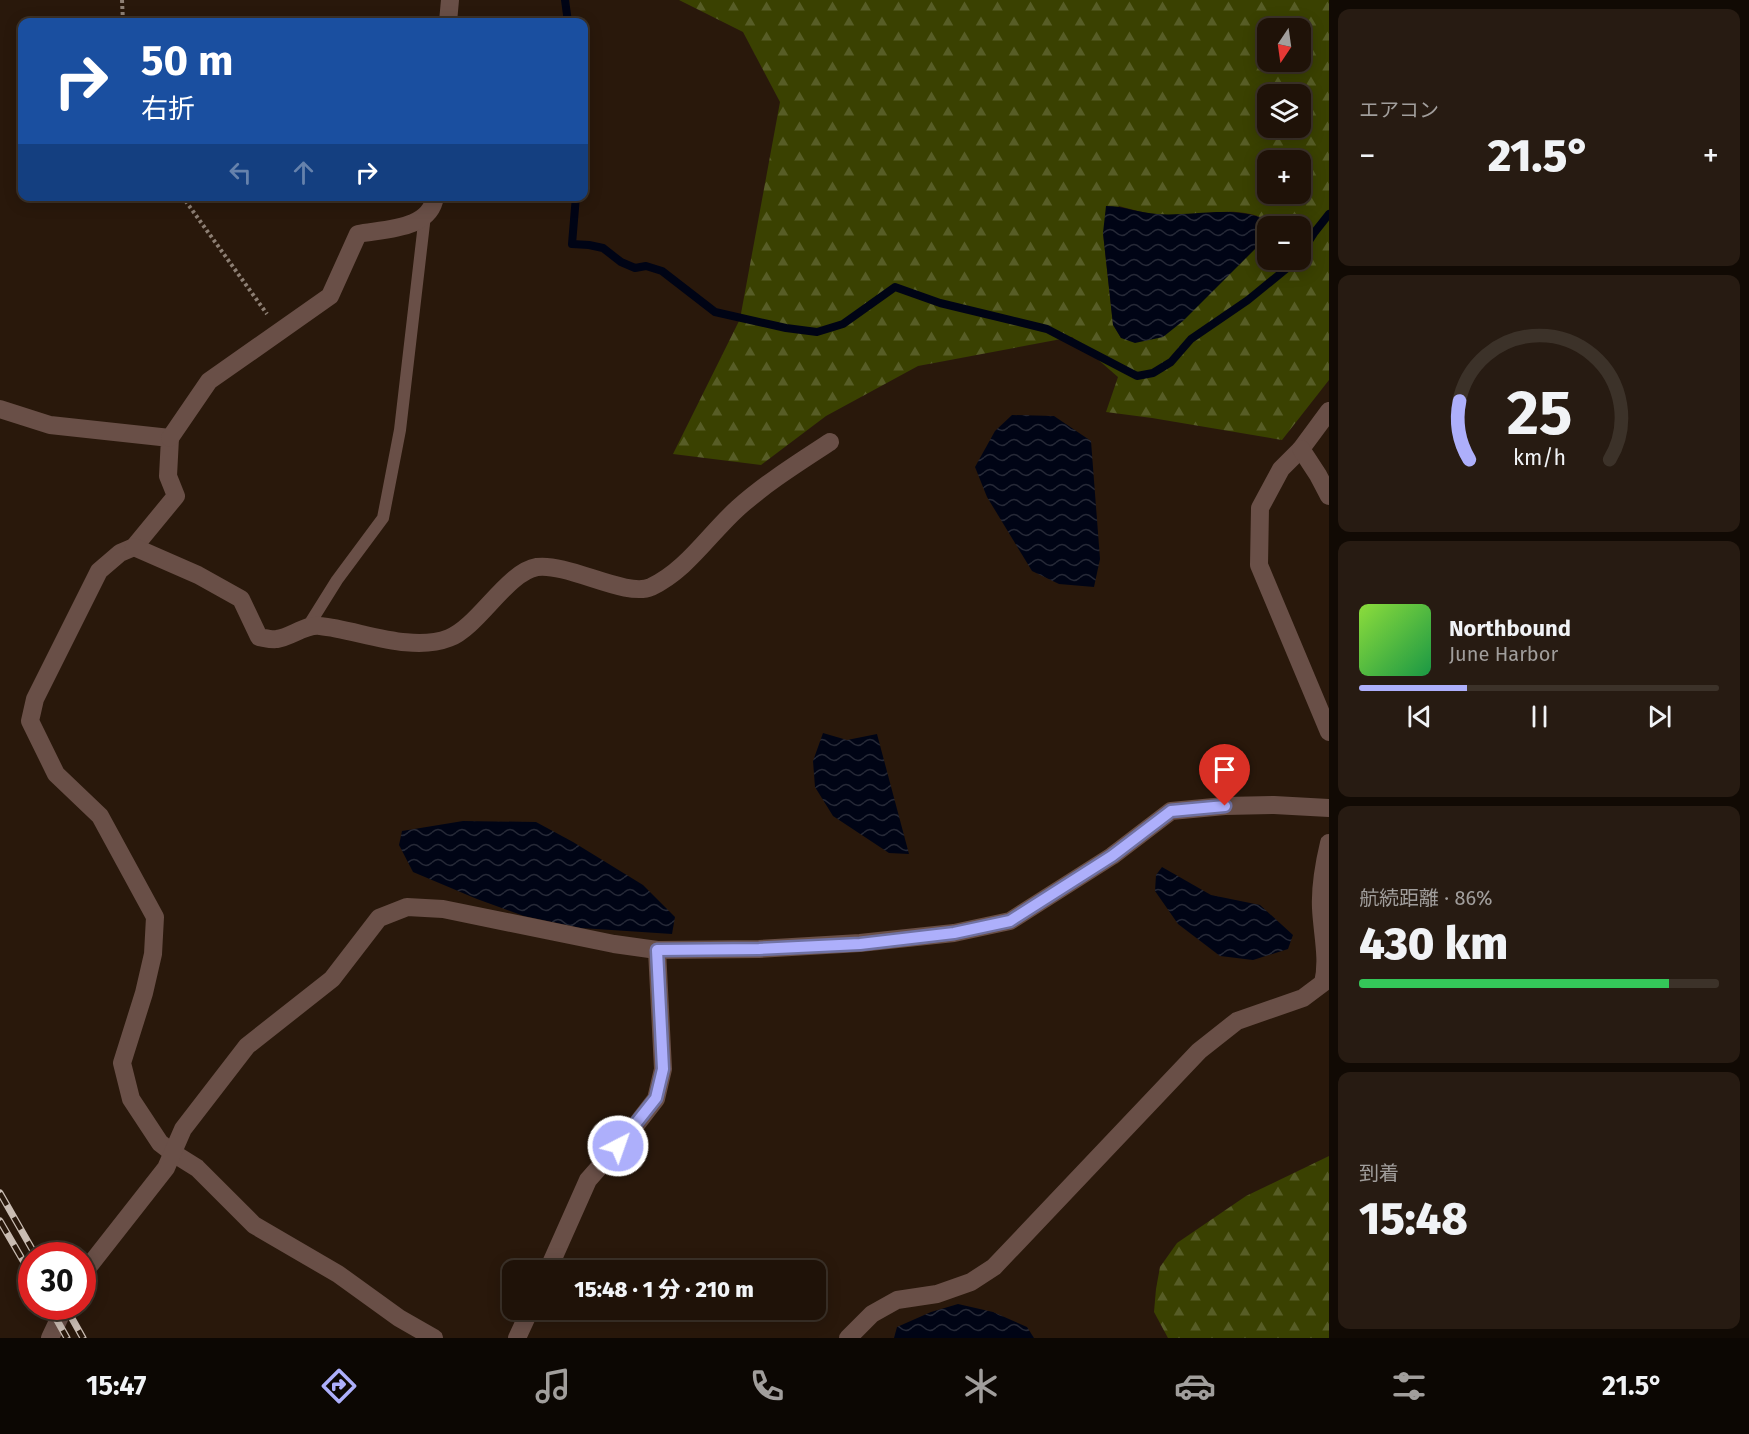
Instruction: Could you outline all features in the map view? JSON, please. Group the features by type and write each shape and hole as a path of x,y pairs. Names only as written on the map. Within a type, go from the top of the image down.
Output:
{"street":[{"path":"448,18 450,0"},
{"path":"434,201 425,215 414,224 358,234 330,296 209,381 170,438 168,476 176,496 134,547 120,553 99,571 35,699 30,721 56,774 100,816 155,917 153,954 144,993 122,1063 131,1099 160,1143 197,1168 254,1225 339,1274 399,1318 434,1338"},
{"path":"0,409 50,425 170,438"},
{"path":"1329,411 1301,449 1281,469 1260,508 1259,565 1329,732"},
{"path":"134,547 198,575 242,599 259,637 276,640 317,625 374,638 425,643 450,638 519,576 536,567 572,571 627,588 648,588 673,575 736,509 830,442"},
{"path":"1301,449 1329,496"},
{"path":"96,1257 166,1168 183,1129 248,1046 332,979 380,918 407,907 443,909 614,944 657,950 759,949 860,944 954,933 1010,921 1112,856 1171,811 1255,805 1329,808"},
{"path":"848,1338 872,1314 897,1300 937,1294 971,1282 994,1267 1199,1051 1237,1021 1303,998 1323,983 1327,969 1321,905 1329,843"},
{"path":"552,1260 588,1180 632,1130 656,1098 663,1069 657,950"},
{"path":"50,1338 58,1320"},
{"path":"517,1338 525,1320"}],"lane":[{"path":"307,628 337,580 383,518 400,430 425,215"}],"path":[{"path":"122,0 123,18"},
{"path":"186,201 280,331"}],"green space":[{"path":"679,0 1329,0 1329,380 1282,440 1106,412 1118,377 1072,337 918,366 826,416 761,465 673,454 740,319 780,102 743,32","holes":["1119,206 1160,215 1237,212 1257,216 1311,216 1311,270 1257,270 1257,247 1218,285 1121,338 1113,324 1103,233"]},
{"path":"1329,1156 1329,1338 1168,1338 1154,1312 1156,1289 1160,1267 1177,1243 1246,1196"}],"water":[{"path":"1106,206 1157,214 1231,212 1257,217 1257,247 1183,321 1163,337 1135,343 1121,338 1113,325 1103,233"},
{"path":"1012,415 1054,416 1091,441 1100,559 1094,587 1059,584 1032,571 987,497 975,467 995,431"},
{"path":"823,733 847,740 877,734 909,854 889,853 833,816 815,787 813,761"},
{"path":"463,821 536,822 573,842 643,885 675,917 672,934 581,928 524,916 413,872 399,845 402,831"},
{"path":"1162,867 1211,895 1260,905 1293,935 1288,949 1253,960 1220,956 1178,924 1155,891 1156,875"},
{"path":"958,1304 993,1312 1027,1327 1034,1338 894,1338 897,1327 931,1312"}],"waterway":[{"path":"565,0 567,18"},
{"path":"576,201 572,244 603,248 621,262 635,268 646,266 662,271 715,312 786,328 817,332 843,324 895,287 940,303 1047,329 1137,376 1153,373 1171,362 1191,339 1248,300 1285,270"},
{"path":"1311,238 1329,214"}],"railway":[{"path":"0,1193 28,1242"},
{"path":"0,1221 18,1252"},
{"path":"57,1320 67,1338"},
{"path":"73,1320 83,1338"}],"route":[{"path":"618,1146 656,1098 663,1069 657,950 759,949 860,944 954,933 1010,921 1112,856 1171,811 1225,806"}]}
